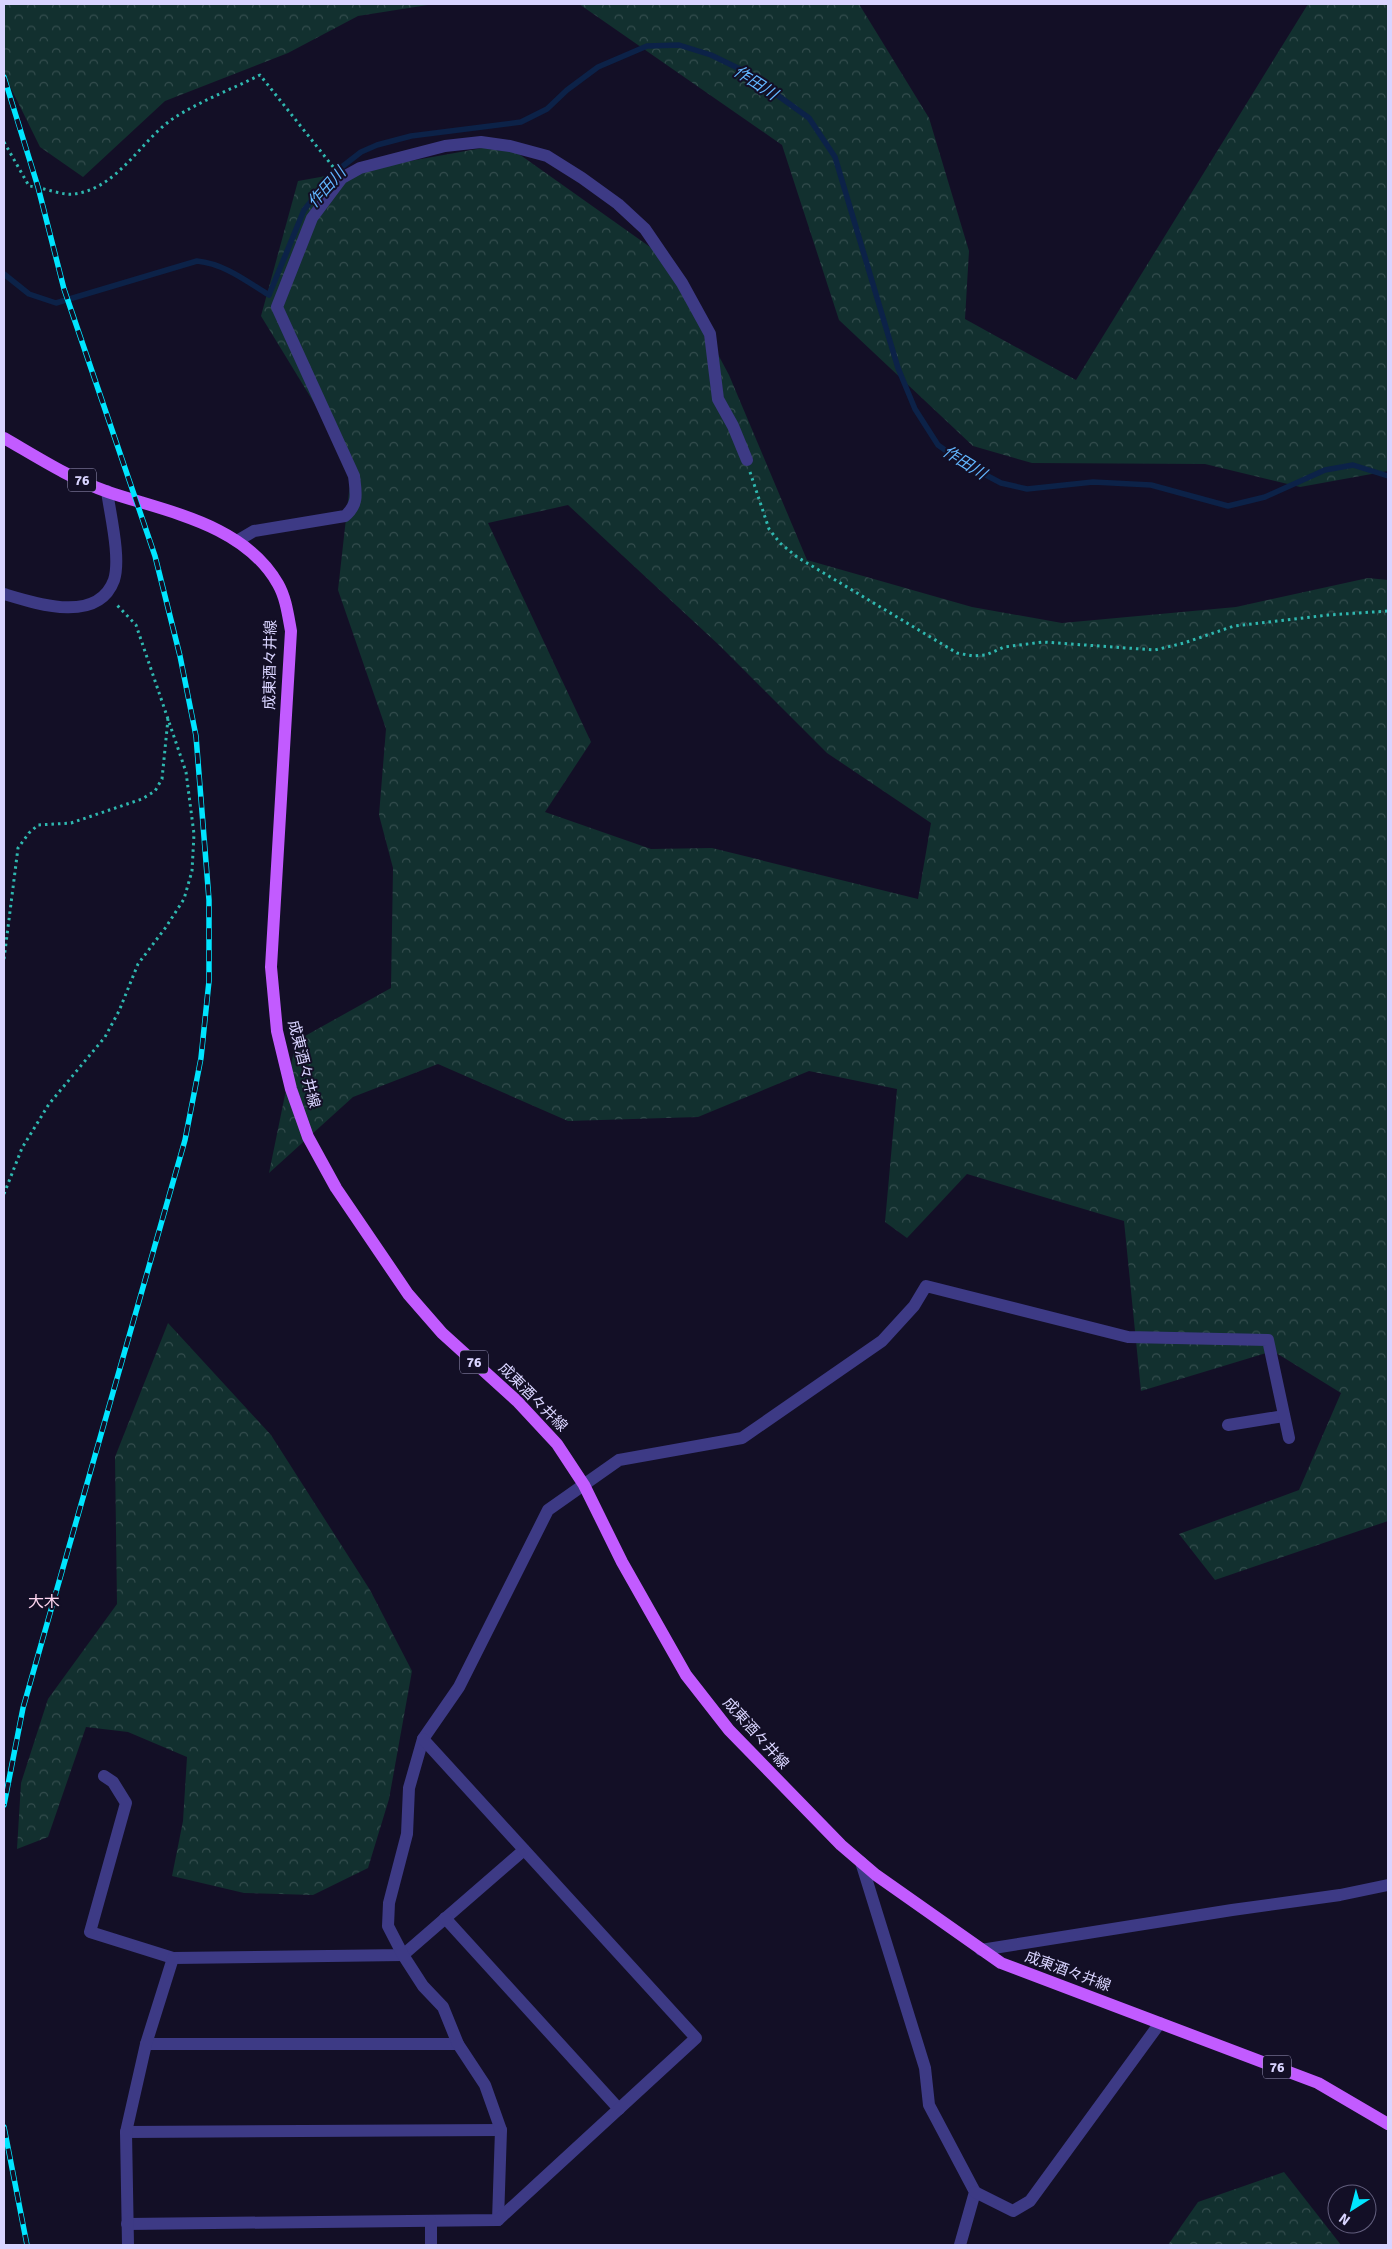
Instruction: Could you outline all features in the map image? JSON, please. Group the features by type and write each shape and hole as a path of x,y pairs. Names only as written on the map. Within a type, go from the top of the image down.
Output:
{"main road":[{"name":"成東酒々井線","path":"4,438 57,468 107,491 166,509 206,524 236,541 263,562 278,584 287,608 290,631 271,967 277,1031 291,1089 308,1137 336,1188 408,1294 442,1333 517,1401 557,1444 584,1484 622,1562 686,1675 736,1737 841,1845 861,1862 1001,1963 1318,2083 1388,2124"}],"street":[{"path":"236,541 254,531 345,516 354,509 357,499 354,476 277,307 312,218 342,178 360,168 446,146 482,142 510,146 547,156 618,204 645,229 682,283 710,334 718,399 733,426 747,460"},
{"path":"4,594 33,603 74,608 94,604 106,594 114,579 116,556 107,491"},
{"path":"498,2220 501,2130 485,2086 458,2044 443,2007 423,1986 403,1955 388,1926 389,1903 407,1834 409,1788 423,1738 459,1687 548,1510 619,1460 742,1438 882,1341 914,1306 926,1286 1128,1337 1268,1340 1289,1438"},
{"path":"1228,1425 1284,1416"},
{"path":"127,2224 498,2220 696,2038 423,1738"},
{"path":"104,1776 113,1782 126,1803 90,1932 173,1958 403,1955 524,1850"},
{"path":"861,1862 925,2068 929,2104 975,2192 1014,2211 1030,2201 1160,2023"},
{"path":"981,1950 1388,1886"},
{"path":"445,1918 619,2109"},
{"path":"128,2245 126,2132 146,2044 173,1958"},
{"path":"146,2044 458,2044"},
{"path":"126,2132 501,2130"},
{"path":"960,2245 975,2192"},
{"path":"431,2221 431,2245"}],"path":[{"path":"4,142 29,186 73,195 99,185 117,172 159,130 176,117 260,75 342,178"},
{"path":"747,460 769,529 780,543 797,557 957,653 973,656 986,655 1004,647 1043,642 1155,650 1184,643 1234,626 1328,615 1388,611"},
{"path":"4,1194 22,1148 49,1104 105,1037 119,1011 138,964 184,899 192,871 194,834 186,772 169,716 136,625 106,594"},
{"path":"4,959 18,848 29,833 38,826 71,823 142,799 155,791 162,779 169,716"}],"green space":[{"path":"4,4 434,4 358,16 288,53 165,101 83,177 40,147 4,74"},
{"path":"579,4 859,4 929,118 969,251 965,319 1076,380 1308,4 1388,4 1388,471 1300,487 1205,464 1032,463 973,446 839,320 782,145"},
{"path":"505,144 667,259 729,375 807,560 972,607 1062,623 1236,607 1368,578 1388,580 1388,1521 1215,1580 1179,1534 1299,1490 1341,1393 1273,1351 1141,1391 1124,1221 967,1174 907,1238 885,1222 897,1089 809,1071 698,1117 568,1121 438,1064 353,1097 269,1173 296,1041 391,988 393,868 379,815 386,729 338,590 352,465 261,316 298,181","holes":["568,505 719,645 827,753 931,823 918,899 712,848 651,849 545,812 591,742 488,523"]},
{"path":"168,1323 271,1435 370,1590 412,1671 389,1799 368,1868 313,1895 244,1893 172,1876 183,1821 187,1757 128,1732 86,1727 48,1837 17,1849 21,1783 48,1699 117,1604 115,1457"},
{"path":"1284,2172 1327,2227 1327,2234 1332,2234 1341,2245 1168,2245 1198,2202"}],"waterway":[{"name":"作田川","path":"4,274 29,294 56,303 197,261 226,269 269,295 304,210 334,173 361,152 377,145 411,136 521,122 547,109 567,90 598,67 647,46 679,45 711,55 744,71 809,118 835,157 898,368 915,409 938,445 963,463 1001,483 1027,489 1093,482 1151,485 1228,506 1265,497 1325,470 1353,465 1388,476"}],"railway":[{"path":"4,77 38,187 64,289 155,556 180,656 196,736 209,900 209,981 201,1058 185,1140 23,1708 4,1805"},
{"path":"4,2127 27,2245"}],"district":[{"name":"大木","path":"44,1601"}]}
